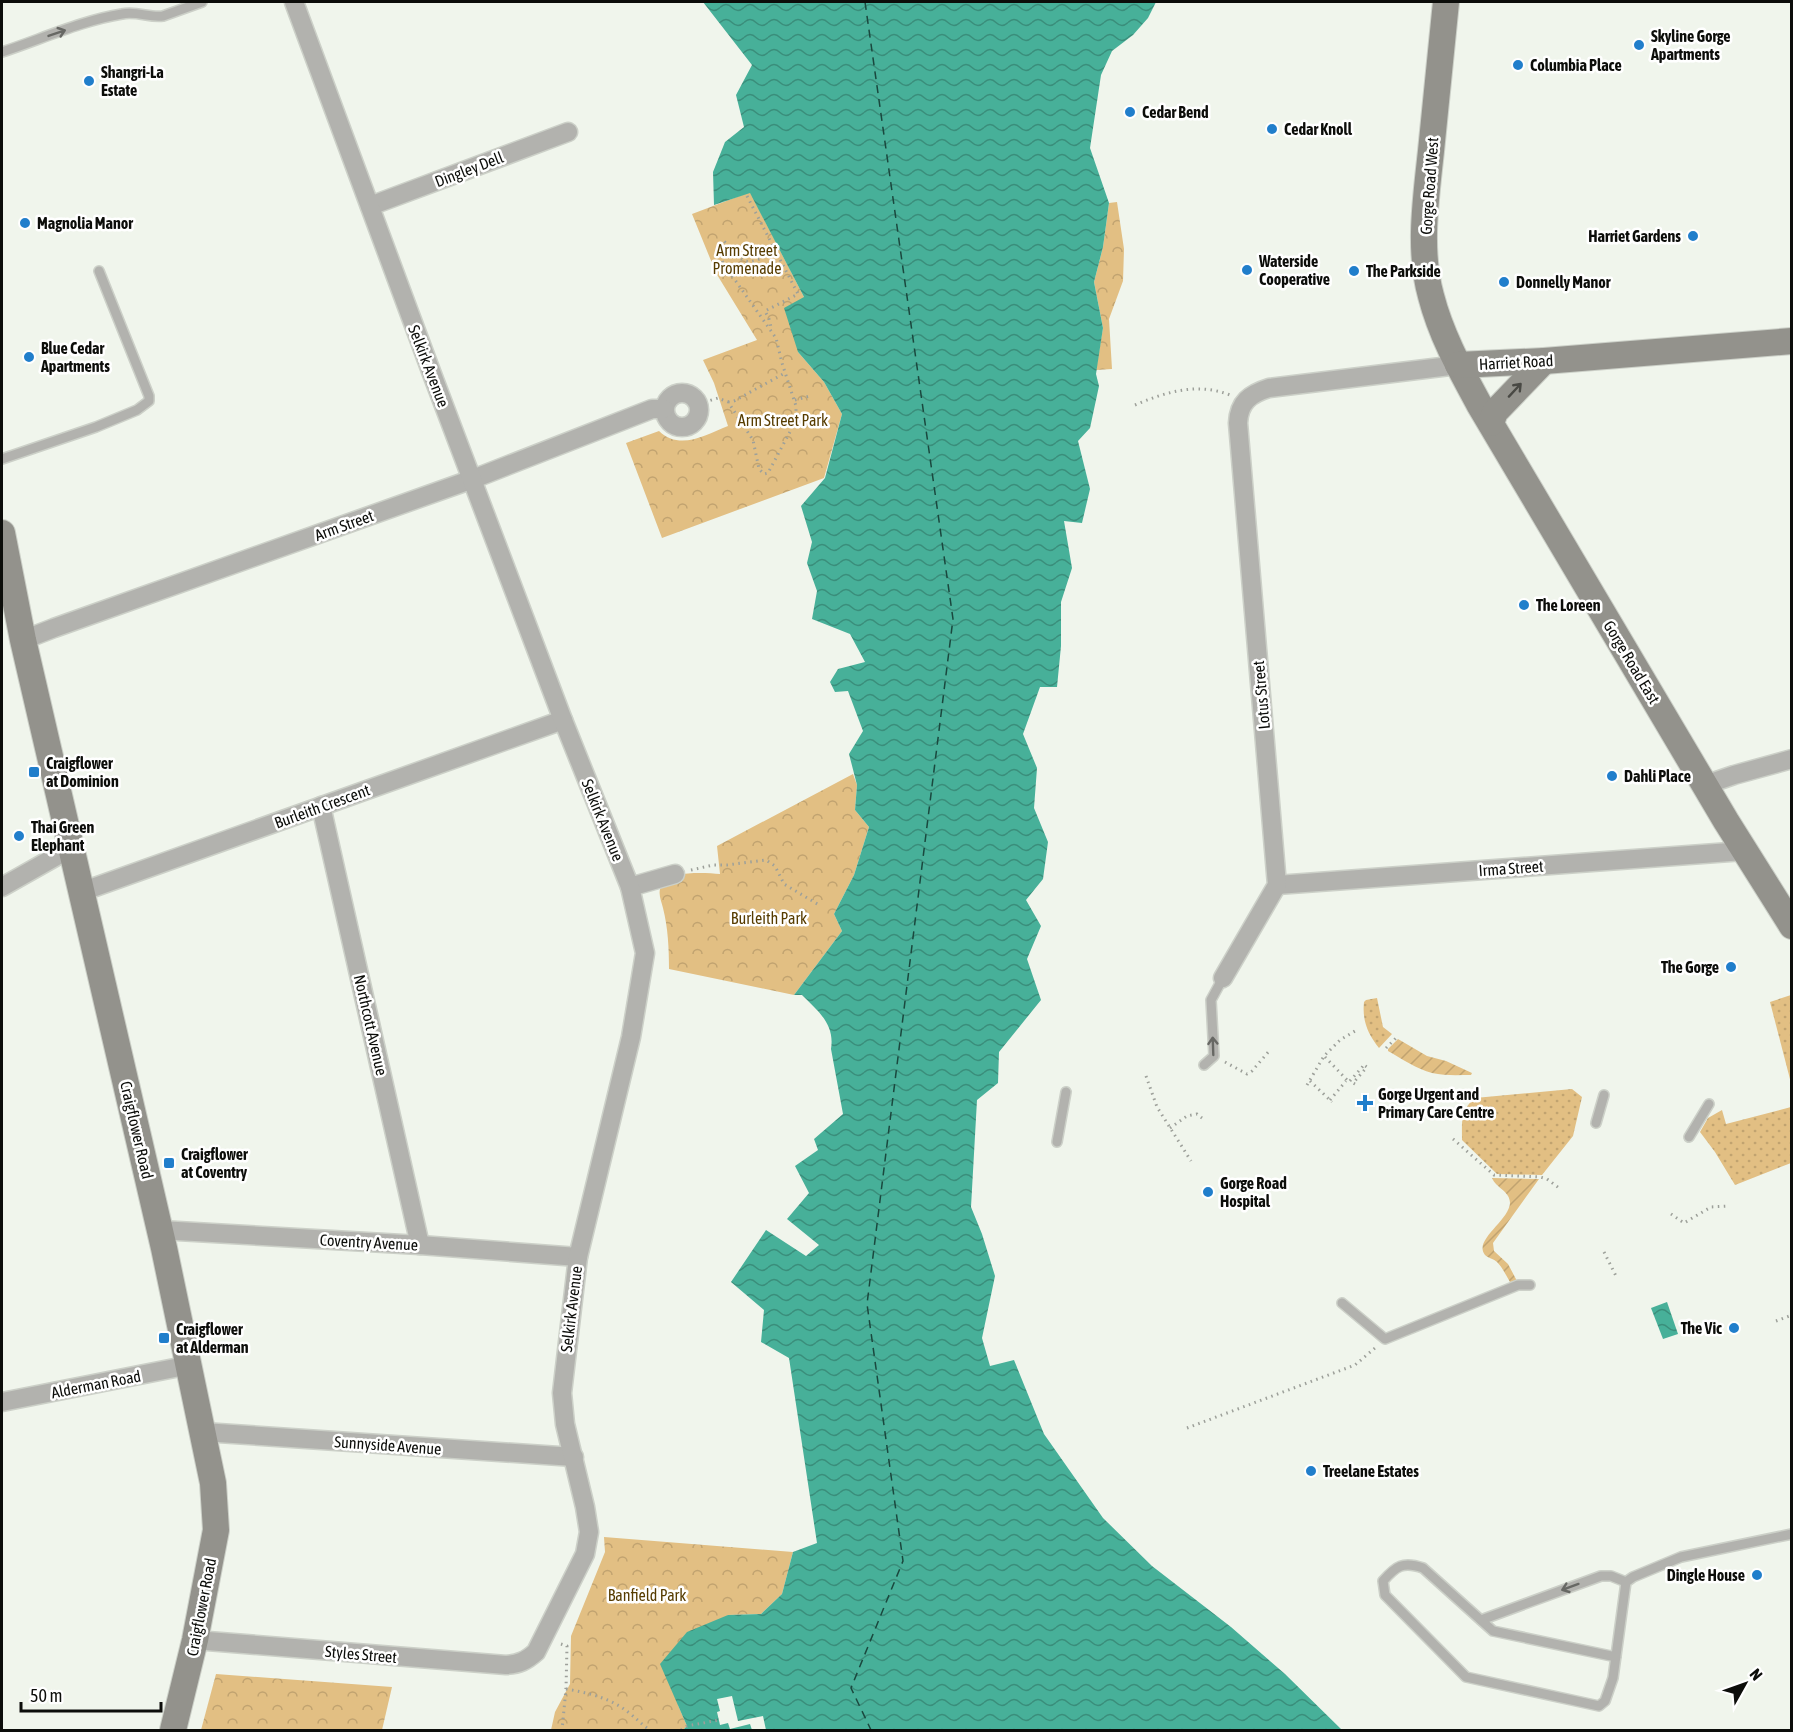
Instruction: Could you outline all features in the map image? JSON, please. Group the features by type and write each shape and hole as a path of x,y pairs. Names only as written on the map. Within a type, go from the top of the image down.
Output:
{"main road":[{"name":"Gorge Road West","path":"1446,2 1425,210 1425,258 1430,294 1441,329 1458,365"},
{"name":"Harriet Road","path":"1458,365 1544,361 1791,341"},
{"path":"1491,423 1495,412 1544,361"},
{"name":"Gorge Road East","path":"1458,365 1744,851 1791,926"},
{"name":"Craigflower Road","path":"2,533 23,640 190,1365 213,1483 216,1530 195,1640 173,1731"}],"street":[{"name":"Selkirk Avenue","path":"294,2 563,720 630,887 645,953 631,1037 578,1257 562,1393 565,1424 589,1532 585,1554 544,1639 527,1661"},
{"name":"Dingley Dell","path":"370,206 568,132"},
{"name":"Harriet Road","path":"1246,401 1255,392 1269,388 1458,365"},
{"name":"Arm Street","path":"23,640 472,479 651,409 664,409 667,401 680,393 687,393 699,404"},
{"name":"Lotus Street","path":"1246,401 1239,411 1238,423 1277,885"},
{"path":"664,409 665,417 670,423 684,428 697,420 700,412 699,404"},
{"name":"Burleith Crescent","path":"81,892 563,720"},
{"path":"1705,785 1791,759"},
{"name":"Northcott Avenue","path":"321,806 420,1245"},
{"path":"2,887 71,848"},
{"name":"Irma Street","path":"1277,885 1744,851"},
{"path":"630,887 675,874"},
{"path":"1223,978 1277,885"},
{"name":"Coventry Avenue","path":"160,1230 578,1257"},
{"name":"Alderman Road","path":"2,1402 190,1365"},
{"name":"Sunnyside Avenue","path":"203,1432 573,1457"},
{"name":"Styles Street","path":"195,1640 506,1665 527,1661"}],"lane":[{"path":"2,52 105,17 131,13 163,16 202,2"},
{"path":"2,459 96,428 137,410 149,401 99,271"},
{"path":"1204,1065 1214,1056 1211,1000 1223,978"},
{"path":"1057,1142 1066,1092"},
{"path":"1596,1123 1604,1095"},
{"path":"1689,1137 1709,1104"},
{"path":"1342,1303 1385,1339 1518,1285 1530,1285"},
{"path":"1626,1582 1681,1557 1791,1534"},
{"path":"1616,1657 1493,1631 1423,1568 1411,1564 1394,1568 1383,1581 1385,1596 1467,1677 1599,1706 1605,1701 1613,1678 1616,1657 1626,1582"},
{"path":"1481,1620 1601,1576 1611,1576 1626,1582"}],"path":[{"path":"728,402 753,440 759,470 764,474 768,473 796,416 780,349 765,311 798,294 747,196"},
{"path":"771,329 723,263 719,249 724,241 741,261 747,262 757,261 776,251"},
{"path":"699,404 718,398 728,402 734,401 786,373"},
{"path":"1135,405 1160,394 1203,388 1246,401"},
{"path":"794,400 810,396"},
{"path":"675,874 713,864 727,865 766,860 775,866 784,884 819,905"},
{"path":"1307,1085 1324,1056 1340,1040 1355,1031"},
{"path":"1386,1048 1398,1036"},
{"path":"1214,1056 1247,1074 1270,1050"},
{"path":"1324,1056 1347,1080"},
{"path":"1310,1081 1331,1101 1347,1080 1349,1082 1364,1065 1367,1068 1353,1083 1355,1084"},
{"path":"1146,1076 1157,1107 1191,1161"},
{"path":"1170,1128 1187,1116 1197,1114 1202,1119"},
{"path":"1453,1139 1494,1175 1540,1177 1559,1188"},
{"path":"1671,1214 1684,1223 1711,1207 1729,1206"},
{"path":"1604,1252 1617,1278"},
{"path":"1776,1320 1791,1315"},
{"path":"1187,1428 1355,1365 1385,1339"},
{"path":"544,1639 567,1646 565,1669 567,1689 562,1731"},
{"path":"567,1689 601,1697 614,1703 638,1719 648,1730"},
{"path":"681,1731 687,1726 719,1720"}],"green space":[{"name":"Arm Street Park","path":"750,192 804,297 798,352 824,382 842,414 824,478 662,538 626,443 659,431 667,437 684,441 702,437 728,426 714,383 703,360 757,340 716,273 692,214"},
{"path":"1117,202 1124,249 1123,281 1109,319 1112,369 1096,370 1103,328 1094,282 1103,247 1109,203"},
{"name":"Burleith Park","path":"853,774 857,785 855,810 869,827 854,875 834,914 842,931 794,995 669,969 667,931 660,893 666,880 689,874 720,874 717,846"},
{"path":"1792,995 1791,1083 1770,1002"},
{"path":"1377,998 1383,1027 1392,1034 1379,1048 1367,1027 1364,1015 1364,1002"},
{"path":"1398,1039 1427,1056 1446,1061 1472,1073 1471,1075 1442,1075 1410,1064 1388,1051"},
{"path":"1572,1089 1582,1097 1573,1136 1542,1175 1497,1174 1462,1140 1464,1112 1475,1098"},
{"path":"1791,1107 1791,1163 1735,1185 1700,1132 1708,1118 1722,1110 1726,1124"},
{"path":"1492,1178 1539,1179 1493,1243 1494,1251 1508,1264 1517,1281 1510,1282 1499,1264 1485,1255 1483,1249 1487,1237 1504,1217 1510,1203 1508,1195"},
{"name":"Banfield Park","path":"604,1537 793,1552 782,1594 761,1614 728,1615 678,1705 687,1726 683,1730 551,1730 555,1712 570,1684 571,1636 605,1552"},
{"path":"216,1674 392,1687 382,1730 201,1730"}],"water":[{"path":"703,2 1156,2 1148,18 1133,35 1112,51 1101,75 1090,148 1109,203 1103,247 1094,282 1103,328 1096,374 1099,386 1090,428 1078,441 1090,489 1082,523 1064,521 1072,568 1061,602 1061,646 1057,687 1040,687 1023,734 1037,768 1034,808 1048,842 1043,879 1026,900 1041,926 1027,959 1041,1000 999,1052 998,1083 977,1100 971,1207 995,1276 982,1338 990,1366 1014,1360 1044,1434 1103,1518 1152,1566 1231,1627 1285,1674 1342,1730 683,1730 687,1726 660,1664 687,1632 728,1615 761,1614 782,1594 793,1552 817,1543 789,1358 761,1342 764,1310 731,1282 766,1230 806,1256 819,1245 787,1219 809,1193 795,1166 818,1150 814,1139 843,1114 828,1025 802,995 794,995 842,931 834,914 854,875 869,827 855,810 857,785 849,754 863,731 848,691 835,692 830,682 838,669 865,662 850,634 812,619 817,591 807,563 812,542 801,506 825,478 842,414 824,382 798,352 784,308 804,297 750,193 714,205 713,172 725,142 744,127 736,95 752,65"},
{"path":"1667,1302 1678,1334 1663,1339 1651,1308"}],"pier":[{"path":"732,1696 738,1721 763,1716 766,1730 752,1730 750,1724 730,1729 728,1723 720,1725 717,1699"}],"ferry route":[{"path":"865,2 953,619 867,1304 903,1561 851,1688 871,1730"}],"place":[{"name":"Skyline Gorge Apartments","path":"1639,45"},
{"name":"Columbia Place","path":"1518,65"},
{"name":"Shangri-La Estate","path":"89,81"},
{"name":"Cedar Bend","path":"1130,112"},
{"name":"Cedar Knoll","path":"1272,129"},
{"name":"Magnolia Manor","path":"25,223"},
{"name":"Harriet Gardens","path":"1693,236"},
{"name":"Waterside Cooperative","path":"1247,270"},
{"name":"The Parkside","path":"1354,271"},
{"name":"Donnelly Manor","path":"1504,282"},
{"name":"Blue Cedar Apartments","path":"29,357"},
{"name":"The Loreen","path":"1524,605"},
{"name":"Craigflower at Dominion","path":"34,772"},
{"name":"Dahli Place","path":"1612,776"},
{"name":"Thai Green Elephant","path":"19,836"},
{"name":"The Gorge","path":"1731,967"},
{"name":"Gorge Urgent and Primary Care Centre","path":"1365,1103"},
{"name":"Craigflower at Coventry","path":"169,1163"},
{"name":"Gorge Road Hospital","path":"1208,1192"},
{"name":"The Vic","path":"1734,1328"},
{"name":"Craigflower at Alderman","path":"164,1338"},
{"name":"Treelane Estates","path":"1311,1471"},
{"name":"Dingle House","path":"1757,1575"}],"park label":[{"name":"Arm Street Promenade","path":"747,259"}]}
